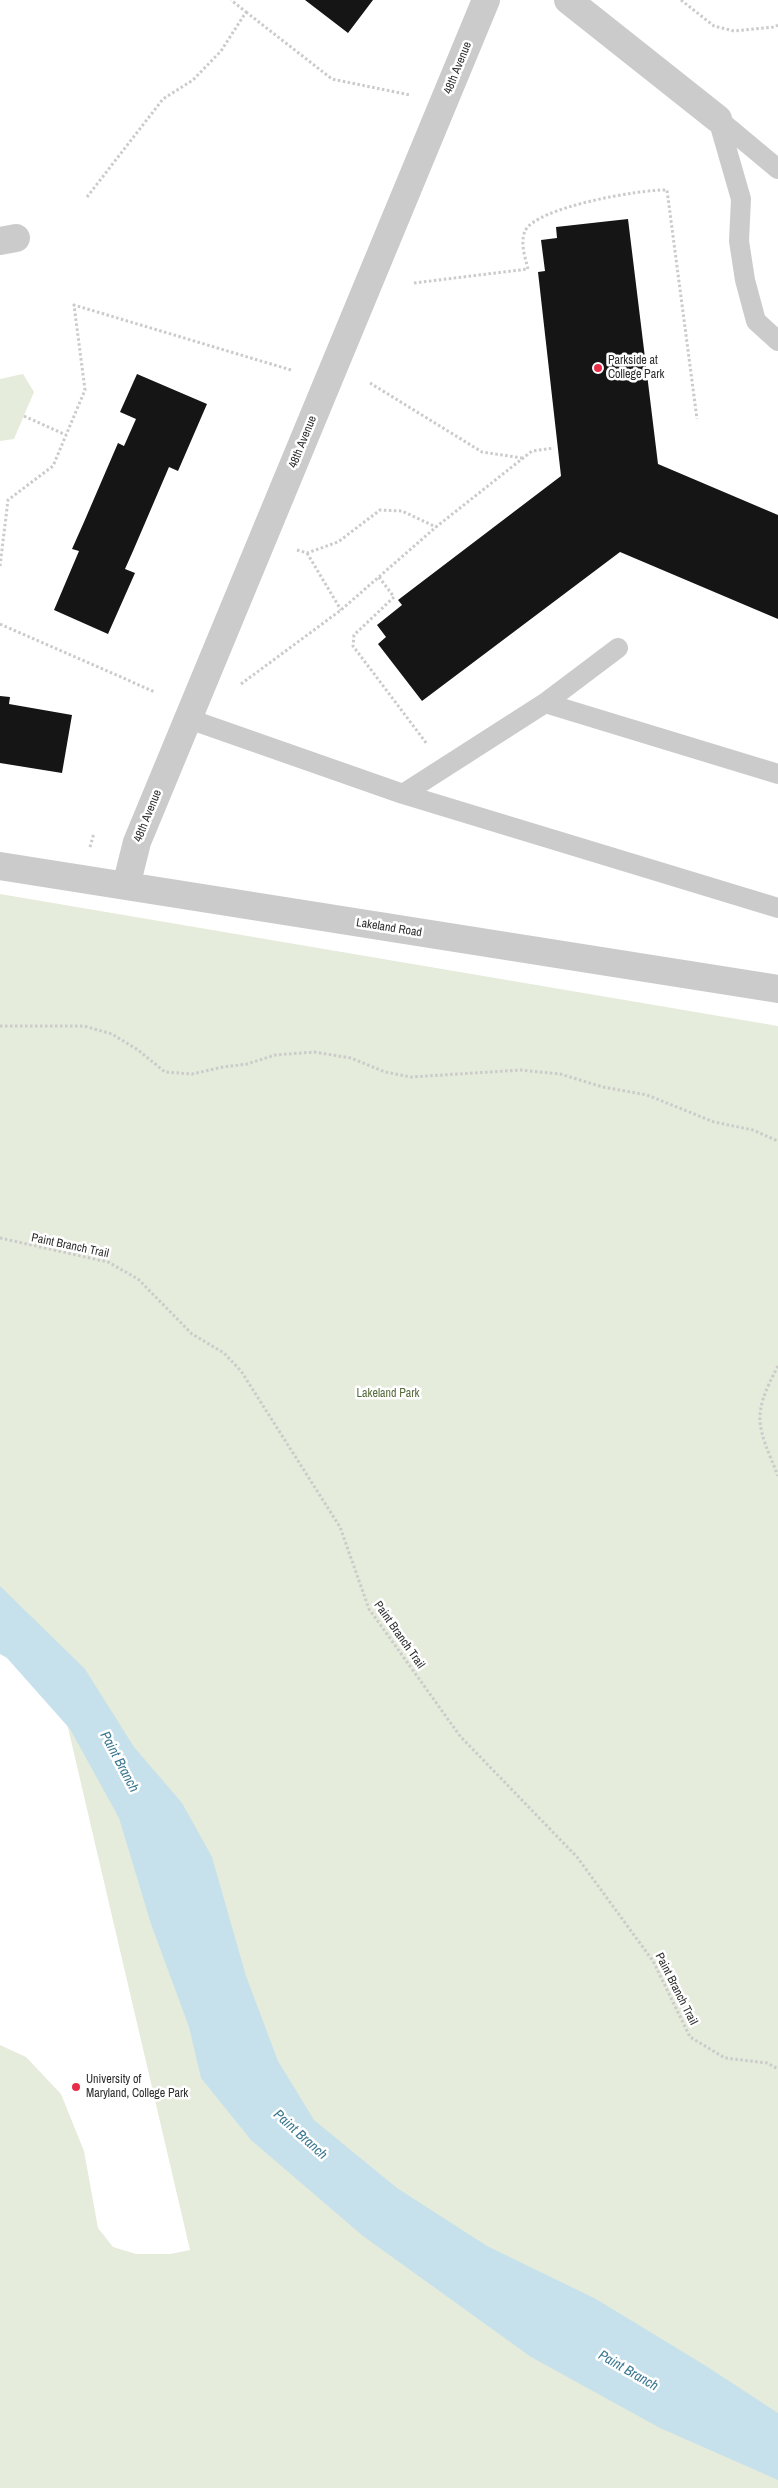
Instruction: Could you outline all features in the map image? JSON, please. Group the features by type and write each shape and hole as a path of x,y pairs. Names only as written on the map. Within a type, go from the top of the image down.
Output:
{"street":[{"name":"48th Avenue","path":"126,886 137,842 486,0"},
{"path":"568,0 718,119"},
{"name":"Lakeland Road","path":"0,866 778,989"}],"lane":[{"path":"718,119 778,168"},
{"path":"718,119 741,199 739,241 745,280 756,322 778,341"},
{"path":"403,794 545,703 618,648"},
{"path":"545,703 778,774"},
{"path":"189,719 403,794 778,908"}],"path":[{"path":"231,0 332,79 410,95"},
{"path":"681,0 714,26 734,31 778,25"},
{"path":"87,197 163,100 193,80 221,51 246,12"},
{"path":"414,283 528,269 522,244 525,230 536,220 578,203 654,190 667,190 697,419"},
{"path":"0,566 8,500 53,466 85,390 74,305 291,370"},
{"path":"370,383 482,452 522,458"},
{"path":"24,416 66,435"},
{"path":"238,686 342,610 436,527 522,458 532,451 554,448"},
{"path":"297,550 307,553 338,542 380,510 402,511 436,527"},
{"path":"307,553 342,610"},
{"path":"379,577 394,598 354,635 353,646 445,767"},
{"path":"0,624 155,692"},
{"path":"0,1026 84,1026 112,1034 138,1050 165,1072 192,1074 223,1066 247,1064 275,1055 314,1052 352,1058 385,1072 411,1077 521,1070 560,1074 602,1087 647,1096 714,1122 753,1130 778,1141"},
{"name":"Paint Branch Trail","path":"0,1238 108,1262 138,1279 192,1334 224,1353 240,1372 340,1527 368,1609 460,1736 577,1857 653,1961 690,2037 725,2058 767,2063 778,2069"},
{"path":"778,1366 763,1394 759,1415 760,1434 778,1476"}],"green space":[{"path":"23,374 34,392 14,439 0,441 0,379"},
{"name":"Lakeland Park","path":"0,894 778,1026 778,2488 0,2488 0,2045 26,2057 61,2094 84,2151 98,2228 113,2247 136,2254 170,2254 190,2250 58,1685 0,1607"}],"water":[{"name":"Paint Branch","path":"0,1586 85,1669 134,1747 182,1803 212,1857 246,1976 278,2061 314,2120 397,2188 487,2246 596,2299 706,2366 778,2413 778,2480 660,2428 531,2357 363,2236 251,2140 201,2078 189,2027 151,1924 119,1818 70,1729 7,1658 0,1654"}],"building":[{"path":"305,0 373,0 348,33"},
{"name":"Parkside at College Park","path":"628,219 658,464 778,515 778,619 620,552 422,701 378,644 386,637 377,625 402,605 398,600 561,476 538,272 545,271 541,240 557,238 556,227"},
{"path":"137,374 207,404 178,471 169,467 125,569 135,573 108,634 54,610 79,551 72,549 118,443 124,446 136,419 120,412"},
{"path":"0,696 10,697 9,704 72,715 62,773 0,763"}],"place":[{"name":"Parkside at College Park","path":"598,368"},
{"name":"University of Maryland, College Park","path":"76,2087"}]}
